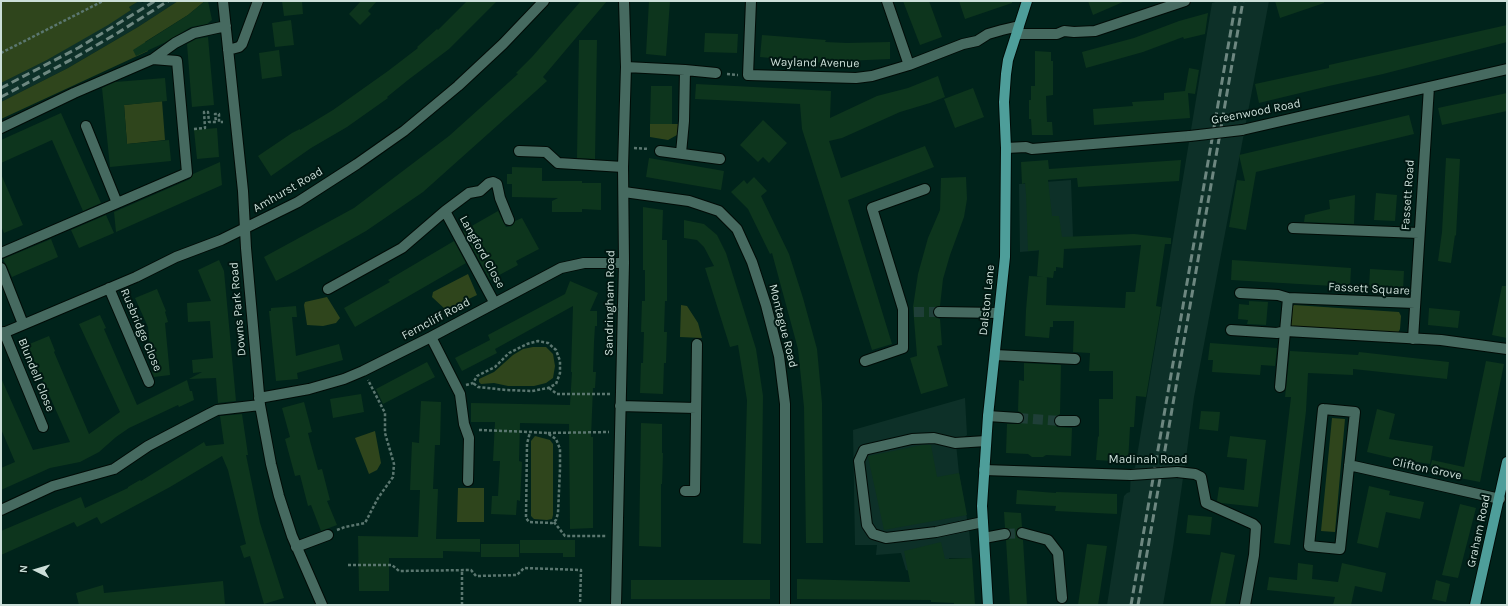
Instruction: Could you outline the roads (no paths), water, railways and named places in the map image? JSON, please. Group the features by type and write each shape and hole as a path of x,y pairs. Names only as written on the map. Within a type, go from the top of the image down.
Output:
{"main road":[{"name":"Dalston Lane","path":"988,605 983,522 984,470 988,416 1005,257 1006,148 1004,102 1008,60 1027,1"},
{"name":"Graham Road","path":"1475,605 1500,499 1507,462"}],"street":[{"name":"Downs Park Road","path":"223,1 243,191 259,402 279,496 296,547 322,605"},
{"path":"228,50 239,47 242,44 258,1"},
{"name":"Sandringham Road","path":"616,605 624,263 626,67 624,1"},
{"name":"Wayland Avenue","path":"751,1 748,75 856,78 872,76 909,65 963,44 977,41 988,34 1018,30 1057,34 1064,31 1074,32 1095,30 1185,1"},
{"path":"887,1 909,65"},
{"name":"Amhurst Road","path":"3,333 136,277 176,257 245,229 298,202 357,164 404,131 458,86 503,44 543,2"},
{"path":"1,128 74,93 153,59 175,42 194,33 226,26"},
{"path":"1,253 188,173 177,61 153,59"},
{"path":"626,67 716,73"},
{"name":"Greenwood Road","path":"1006,148 1026,147 1032,149 1190,136 1242,130 1507,69"},
{"path":"681,153 684,121 685,70"},
{"name":"Fassett Road","path":"1415,304 1429,87"},
{"path":"86,126 117,203"},
{"path":"519,151 546,152 558,163 624,167"},
{"path":"660,151 720,159"},
{"path":"445,211 469,193 480,191 489,183 493,182 497,184 500,198 509,220"},
{"path":"866,362 903,348 903,309 872,208 925,189"},
{"name":"Montague Road","path":"624,192 689,202 719,211 737,229 752,262 766,305 779,356 785,404 785,605"},
{"name":"Langford Close","path":"328,289 402,248 445,211 494,302"},
{"path":"1293,228 1419,233"},
{"name":"Ferncliff Road","path":"1,510 53,486 114,469 148,446 217,410 259,402 309,389 344,379 363,371 431,337 494,302 561,268 584,262 624,263"},
{"path":"1,268 23,324"},
{"name":"Rusbridge Close","path":"109,288 149,382"},
{"name":"Fassett Square","path":"1240,293 1278,294 1288,298 1415,304 1412,338"},
{"path":"1280,387 1288,298"},
{"path":"903,309 914,312"},
{"path":"939,312 999,313"},
{"path":"1231,330 1277,333 1286,331 1412,338 1441,340 1507,349"},
{"name":"Blundell Close","path":"3,333 43,427"},
{"path":"431,337 460,394 464,424 469,438 468,481"},
{"path":"685,491 696,491 697,344"},
{"path":"995,355 1075,359"},
{"path":"620,406 696,408"},
{"path":"1323,409 1355,412 1349,465 1340,549 1308,546 1323,409"},
{"path":"988,416 1018,418"},
{"path":"1060,420 1075,421"},
{"path":"983,522 936,532 886,538 873,534 866,525 860,461 864,450 912,439 934,438 955,443 986,441"},
{"name":"Clifton Grove","path":"1349,465 1500,499"},
{"name":"Madinah Road","path":"984,470 1131,475 1177,472 1195,474 1201,477 1206,503 1253,524 1256,527 1254,555 1245,605"},
{"path":"1022,533 1048,540 1058,553 1062,598"},
{"path":"984,538 1005,534"},
{"path":"296,547 328,535"}],"tunnel":[{"path":"914,312 939,312"},
{"path":"1018,418 1060,421"},
{"path":"1005,534 1022,533"}],"railway":[{"path":"1,88 78,48 155,1"},
{"path":"1,97 76,57 168,1"},
{"path":"1131,605 1236,1"},
{"path":"1138,605 1243,1"}]}
